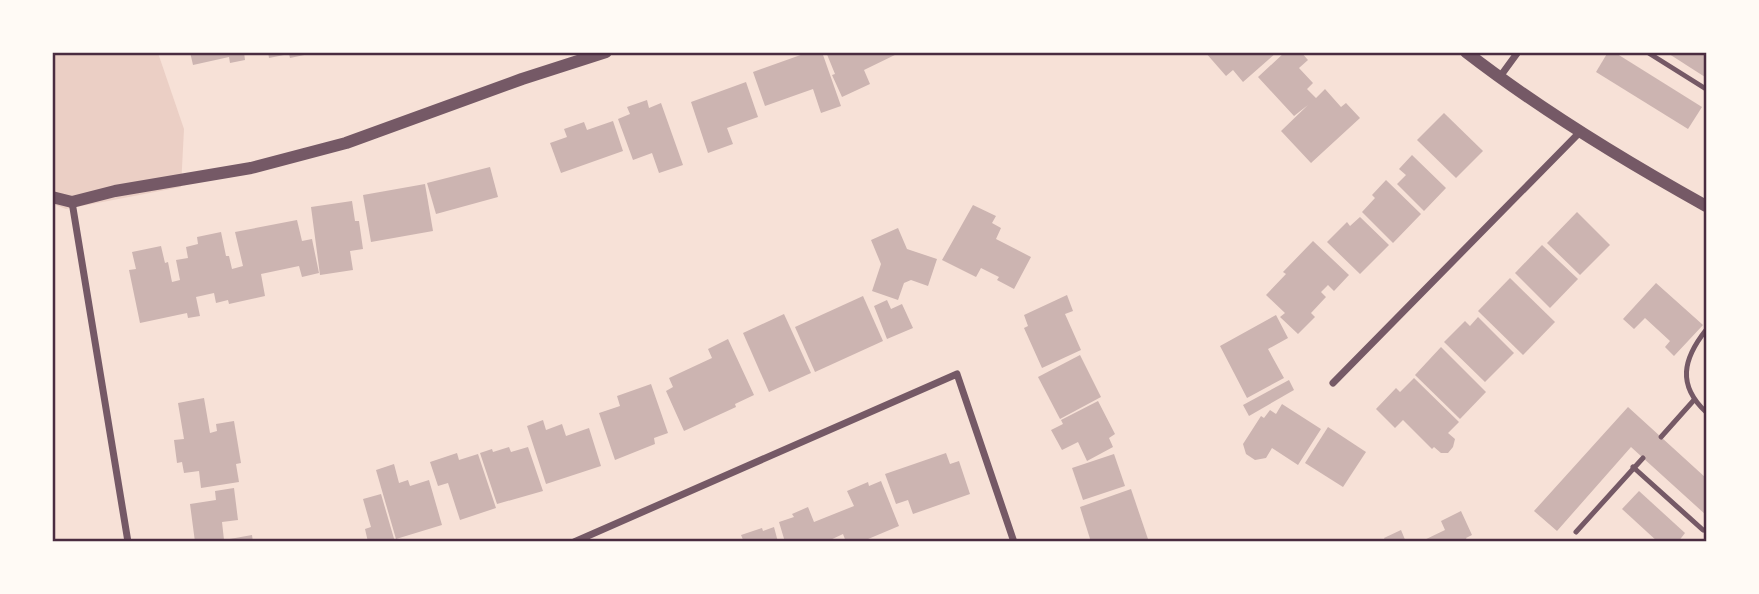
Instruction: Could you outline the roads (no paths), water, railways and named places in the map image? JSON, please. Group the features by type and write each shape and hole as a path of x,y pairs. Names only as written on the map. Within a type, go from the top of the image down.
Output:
{"street":[{"path":"52,197 72,202 115,191 251,168 346,143 522,79 606,52"},
{"path":"1466,52 1499,78 1580,132 1706,206"},
{"path":"1499,78 1518,52"},
{"path":"1333,383 1580,132"},
{"path":"72,202 128,541"},
{"path":"574,541 957,374 1014,541"}],"lane":[{"path":"1647,52 1706,89"},
{"path":"1706,330 1689,355 1686,372 1694,400 1706,412"},
{"path":"1661,437 1694,400"},
{"path":"1576,532 1643,458"},
{"path":"1633,467 1703,530"}]}
